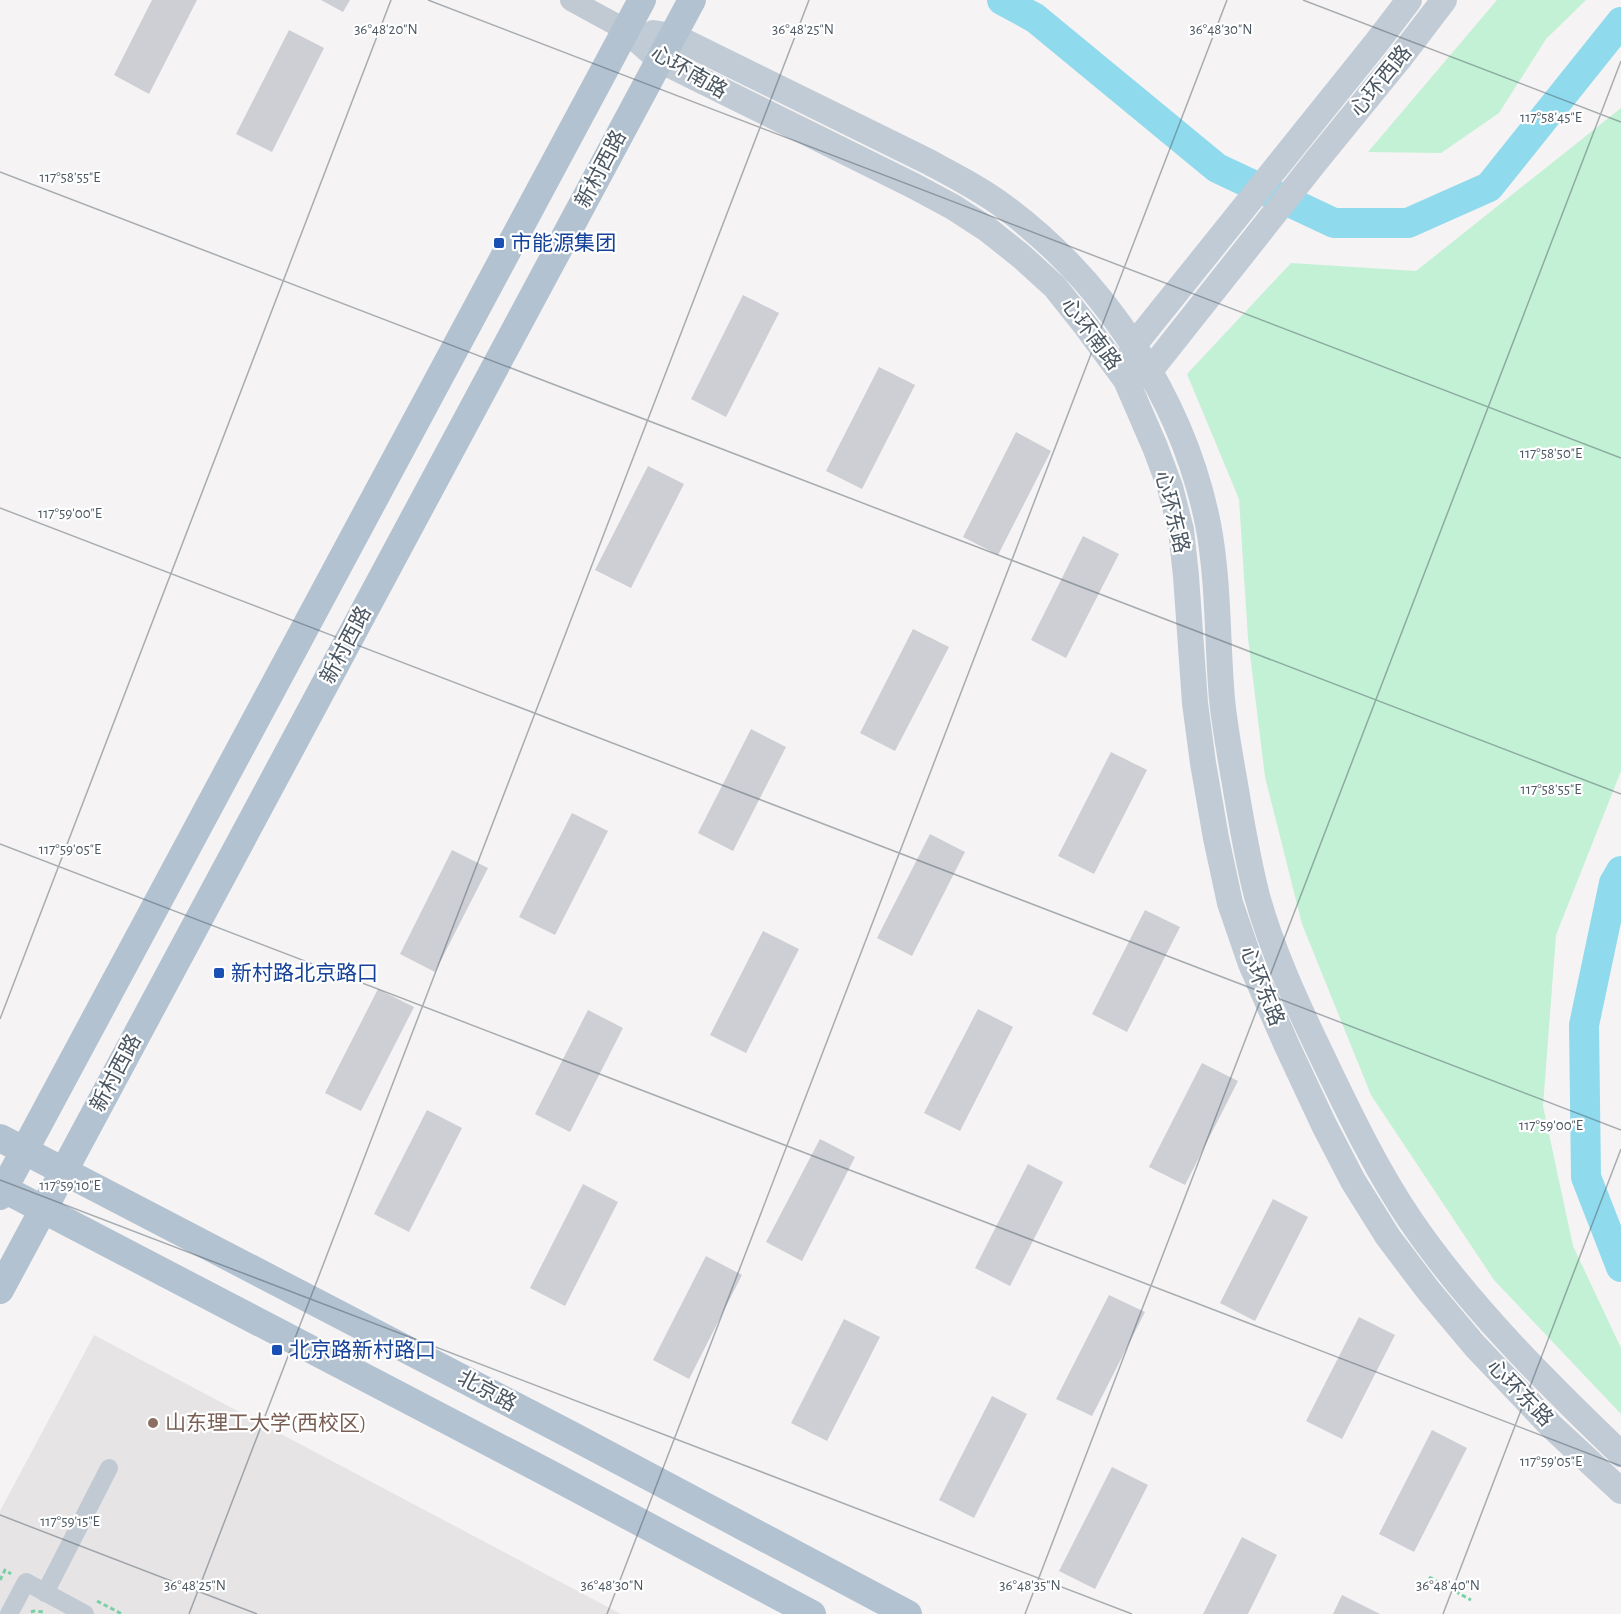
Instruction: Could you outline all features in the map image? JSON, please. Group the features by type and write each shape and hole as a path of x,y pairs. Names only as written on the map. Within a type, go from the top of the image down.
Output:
{"main road":[{"name":"新村西路","path":"1,1191 12,1144 642,0"},
{"name":"新村西路","path":"0,1290 692,0"},
{"name":"心环西路","path":"1133,346 1409,0"},
{"name":"心环西路","path":"1137,376 1251,243 1399,60 1444,0"},
{"name":"心环南路","path":"626,30 927,161 967,183 1003,206 1039,234 1074,268 1109,309 1133,346"},
{"name":"心环南路","path":"666,48 953,207 987,229 1021,255 1054,287 1086,326 1137,376"},
{"path":"1133,346 1137,376"},
{"name":"心环东路","path":"1137,376 1161,392 1181,436 1199,490 1208,525 1213,563 1219,627 1222,701 1243,833 1257,896 1277,954 1312,1035 1377,1167 1411,1221 1449,1272 1496,1327 1571,1406 1621,1454"},
{"name":"心环东路","path":"1137,376 1155,447 1170,487 1180,530 1186,576 1195,703 1203,763 1230,903 1251,964 1324,1125 1353,1181 1388,1237 1475,1346 1551,1426 1621,1491"},
{"name":"北京路","path":"12,1144 559,1428 908,1614"},
{"path":"1,1191 43,1209 812,1614"}],"street":[{"path":"572,0 626,30"},
{"path":"45,1593 109,1468"},
{"path":"9,1614 26,1582 85,1614"}],"path":[{"path":"1429,1577 1471,1600"},
{"path":"26,1614 34,1611 48,1614"}],"shaded area":[{"name":"山东理工大学(西校区)","path":"94,1335 621,1614 0,1614 0,1511"}],"green space":[{"path":"1497,0 1586,0 1546,39 1499,113 1441,153 1368,152"},
{"path":"1621,108 1621,771 1556,935 1543,1106 1573,1246 1621,1348 1621,1414 1494,1280 1371,1095 1302,924 1265,777 1248,638 1239,499 1187,374 1291,263 1416,271"}],"building":[{"path":"152,0 197,0 149,94 114,75"},
{"path":"321,0 350,0 343,12"},
{"path":"289,30 324,48 272,152 236,134"},
{"path":"743,295 779,313 726,417 691,399"},
{"path":"879,367 915,385 862,489 826,471"},
{"path":"1016,432 1051,451 998,555 963,537"},
{"path":"648,466 684,484 631,588 595,570"},
{"path":"1083,536 1119,554 1066,658 1031,640"},
{"path":"913,629 949,647 895,751 860,733"},
{"path":"751,729 786,747 733,851 698,833"},
{"path":"1111,752 1147,770 1094,874 1058,856"},
{"path":"572,813 608,831 555,935 519,917"},
{"path":"930,834 965,852 912,956 877,938"},
{"path":"452,850 488,868 435,972 400,954"},
{"path":"1145,910 1180,927 1127,1032 1092,1014"},
{"path":"763,931 799,949 746,1053 710,1035"},
{"path":"378,989 414,1007 361,1111 325,1093"},
{"path":"978,1009 1013,1027 960,1131 924,1113"},
{"path":"588,1010 623,1028 570,1132 535,1114"},
{"path":"1202,1063 1238,1081 1185,1185 1149,1167"},
{"path":"427,1110 462,1128 409,1232 374,1214"},
{"path":"820,1139 855,1157 802,1261 766,1242"},
{"path":"1028,1164 1063,1182 1010,1286 975,1268"},
{"path":"583,1184 618,1202 565,1306 530,1288"},
{"path":"1273,1199 1308,1217 1255,1321 1220,1303"},
{"path":"706,1256 742,1275 689,1379 653,1360"},
{"path":"1109,1295 1145,1312 1092,1416 1056,1399"},
{"path":"1359,1317 1395,1335 1342,1439 1306,1421"},
{"path":"844,1319 880,1337 827,1441 791,1423"},
{"path":"992,1396 1027,1414 974,1518 939,1500"},
{"path":"1432,1430 1467,1448 1414,1552 1379,1534"},
{"path":"1112,1467 1148,1485 1095,1589 1059,1571"},
{"path":"1242,1537 1277,1555 1248,1614 1203,1614"},
{"path":"1342,1595 1380,1614 1333,1614"}],"waterway":[{"path":"1002,0 1035,18 1217,168 1334,223 1408,223 1489,187 1621,22"},
{"path":"1621,871 1614,883 1584,1025 1586,1177 1621,1267"}],"place":[{"name":"市能源集团","path":"499,243"},
{"name":"新村路北京路口","path":"219,973"},
{"name":"北京路新村路口","path":"277,1350"},
{"name":"山东理工大学(西校区)","path":"153,1423"}]}
